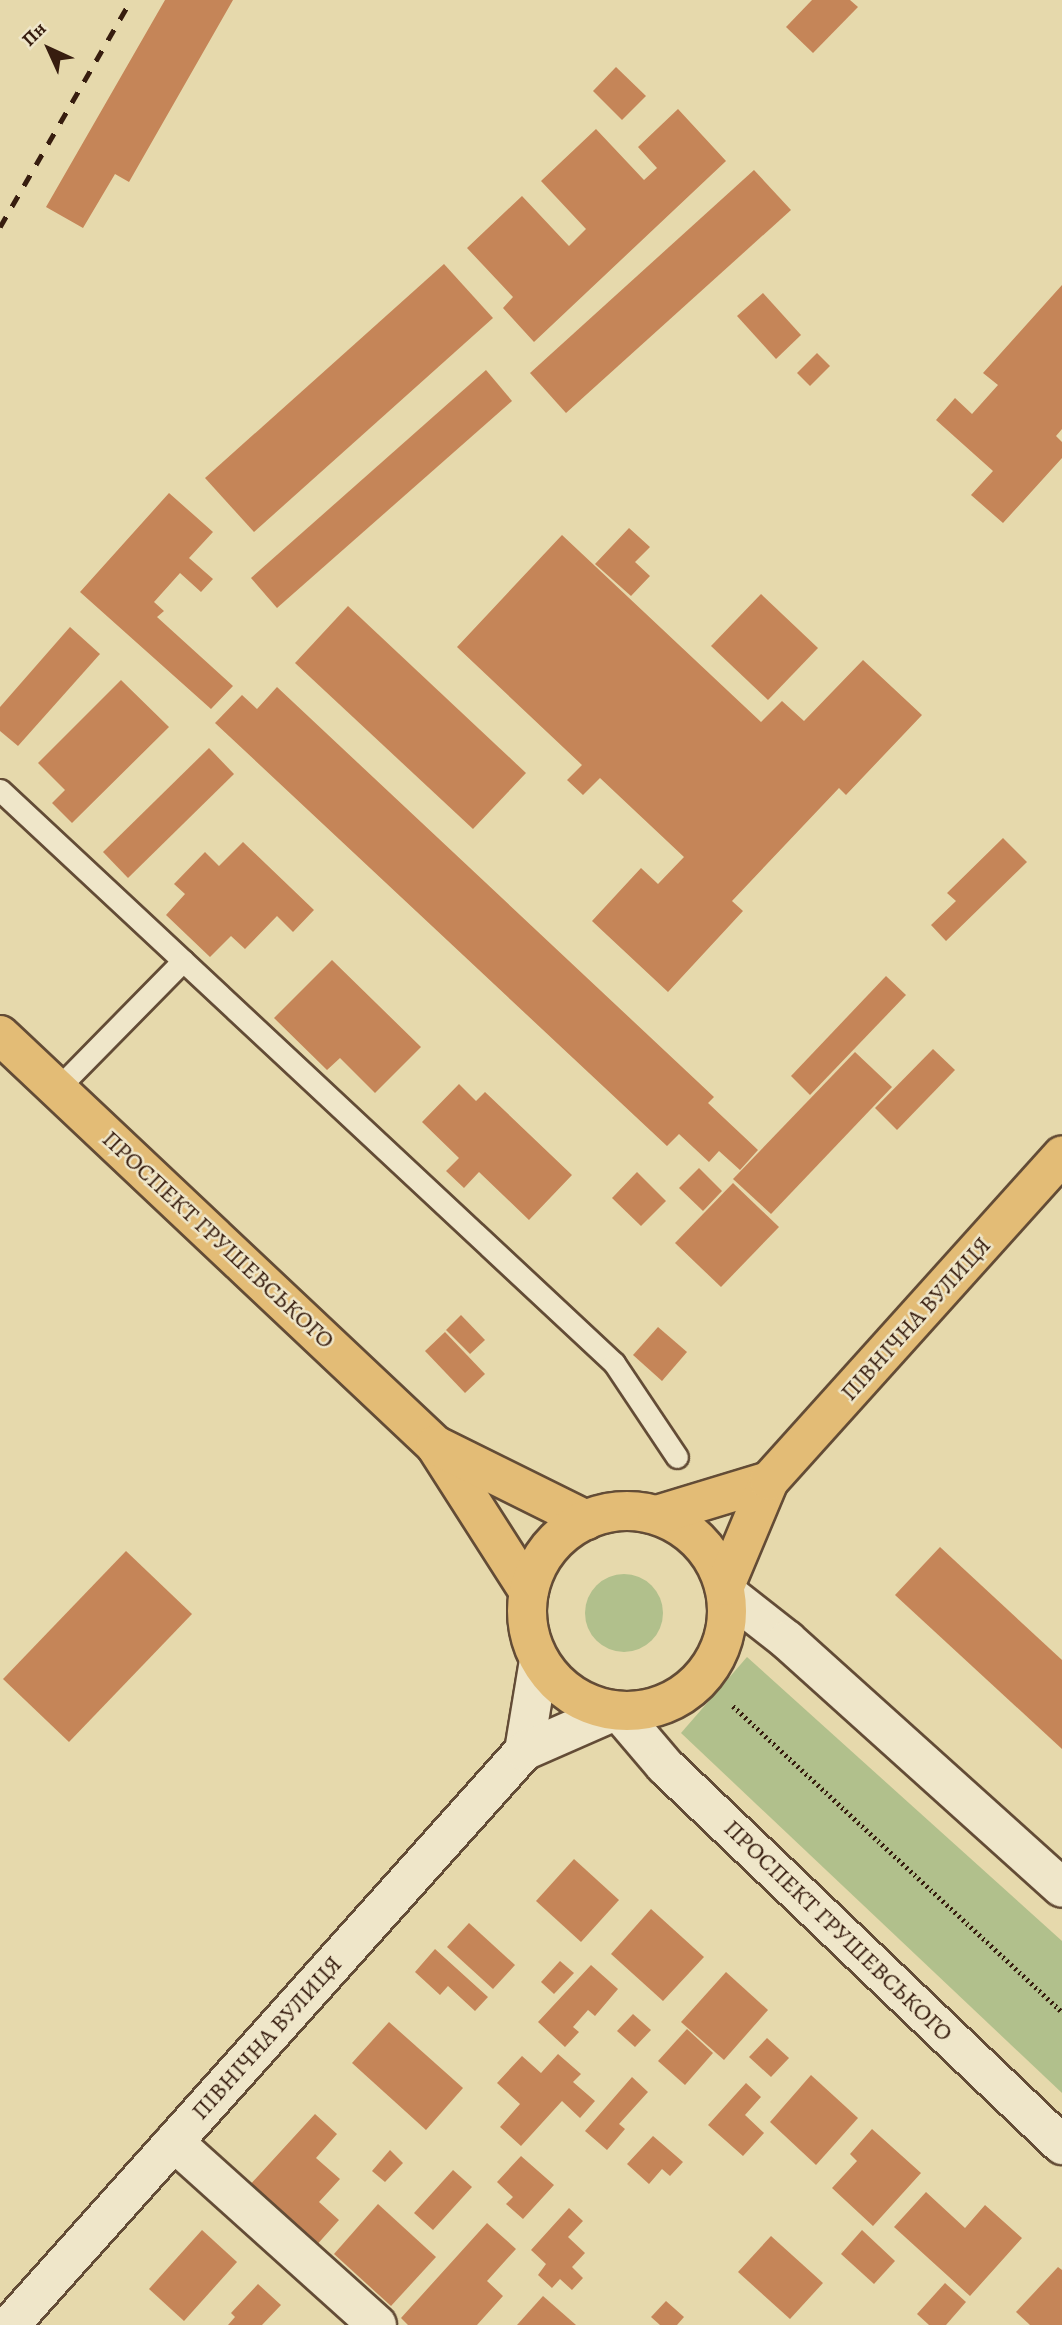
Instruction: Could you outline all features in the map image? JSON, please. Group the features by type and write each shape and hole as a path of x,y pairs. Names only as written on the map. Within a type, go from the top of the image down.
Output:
{"main road":[{"name":"ПРОСПЕКТ ГРУШЕВСЬКОГО","path":"0,1035 435,1445 529,1592"},
{"name":"ПІВНІЧНА ВУЛИЦЯ","path":"726,1589 769,1481 1062,1156"},
{"name":"ПРОСПЕКТ ГРУШЕВСЬКОГО","path":"435,1445 586,1520"},
{"path":"657,1515 769,1481"},
{"path":"726,1589 720,1650 703,1678 677,1699 646,1711 616,1712 570,1694 539,1660 528,1626 529,1592 549,1549 586,1520 621,1511 657,1515 687,1530 711,1555 726,1589 787,1640 1062,1888"},
{"path":"524,1751 539,1660"},
{"name":"ПРОСПЕКТ ГРУШЕВСЬКОГО","path":"616,1712 664,1766 1062,2145"},
{"name":"ПІВНІЧНА ВУЛИЦЯ","path":"9,2325 524,1751 616,1712"},
{"path":"174,2141 377,2325"}],"lane":[{"path":"0,790 614,1363 677,1457"},
{"path":"57,1089 183,961"}],"path":[{"path":"733,1706 1062,2012"}],"green space":[{"path":"624,1574 639,1577 656,1591 663,1613 660,1628 646,1645 624,1652 609,1649 592,1635 585,1613 588,1598 602,1581"},
{"path":"747,1657 1062,1941 1062,2093 681,1733"}],"building":[{"path":"165,0 233,0 129,182 115,174 83,228 46,207"},
{"path":"812,0 850,0 858,7 813,53 786,27"},
{"path":"616,67 646,96 622,120 593,91"},
{"path":"678,109 726,161 534,342 503,308 513,297 467,248 522,196 569,246 586,229 541,181 596,129 644,180 657,168 638,147"},
{"path":"754,170 791,210 566,413 530,373"},
{"path":"444,264 493,318 254,532 205,478"},
{"path":"1062,285 1062,429 1056,436 1062,442 1062,458 1003,523 971,495 993,471 936,420 955,398 972,414 998,385 983,373"},
{"path":"763,293 801,335 776,359 737,316"},
{"path":"817,353 830,366 810,386 797,373"},
{"path":"486,370 512,401 277,608 251,578"},
{"path":"169,493 213,532 189,558 213,579 201,592 180,573 154,602 164,611 157,617 233,686 211,709 80,592"},
{"path":"629,528 650,547 635,562 650,576 631,596 595,564"},
{"path":"562,535 761,722 782,701 804,721 863,660 922,715 846,795 839,788 732,901 743,911 668,992 592,921 641,868 658,884 684,857 600,778 583,795 567,780 582,765 457,647"},
{"path":"761,594 818,648 768,700 711,646"},
{"path":"348,606 526,773 473,829 295,663"},
{"path":"70,627 100,654 18,746 0,731 0,707"},
{"path":"121,680 169,727 72,823 52,803 65,790 38,763"},
{"path":"277,687 714,1097 708,1103 758,1150 740,1170 719,1151 709,1162 679,1134 667,1146 215,723 242,695 257,709"},
{"path":"209,748 234,774 128,878 103,852"},
{"path":"1003,838 1027,862 946,941 931,925 956,901 947,893"},
{"path":"243,842 314,910 293,932 277,916 245,949 231,936 210,957 166,915 185,894 174,884 205,852 219,866"},
{"path":"332,960 421,1047 375,1093 340,1058 327,1070 274,1018"},
{"path":"886,976 906,995 810,1095 791,1076"},
{"path":"933,1049 955,1070 897,1130 875,1108"},
{"path":"855,1052 892,1087 771,1214 733,1179"},
{"path":"459,1084 476,1101 485,1092 572,1175 529,1220 479,1172 464,1188 446,1171 459,1158 422,1122"},
{"path":"699,1168 722,1191 703,1211 679,1188"},
{"path":"637,1172 666,1201 641,1226 612,1198"},
{"path":"733,1183 779,1227 721,1287 675,1243"},
{"path":"461,1315 485,1340 470,1354 446,1330"},
{"path":"658,1327 687,1352 662,1381 633,1355"},
{"path":"445,1332 485,1374 465,1393 425,1351"},
{"path":"940,1547 1062,1660 1062,1749 895,1595"},
{"path":"126,1551 192,1614 69,1742 3,1679"},
{"path":"574,1859 619,1900 581,1942 536,1901"},
{"path":"651,1909 704,1957 663,2001 611,1954"},
{"path":"469,1923 515,1965 493,1989 447,1947"},
{"path":"435,1949 488,1997 475,2011 448,1986 440,1995 415,1972"},
{"path":"560,1961 574,1973 554,1994 541,1982"},
{"path":"591,1965 618,1989 595,2016 588,2010 573,2027 579,2032 565,2047 538,2022"},
{"path":"726,1972 768,2010 724,2060 681,2022"},
{"path":"633,2014 651,2030 635,2047 617,2031"},
{"path":"389,2022 463,2088 426,2130 352,2063"},
{"path":"687,2029 713,2053 685,2085 658,2061"},
{"path":"767,2038 789,2058 771,2077 749,2057"},
{"path":"558,2054 581,2074 573,2082 595,2101 580,2118 562,2101 521,2146 500,2127 520,2104 497,2083 522,2056 541,2073"},
{"path":"811,2075 858,2118 816,2165 770,2122"},
{"path":"632,2077 648,2092 619,2124 625,2129 607,2150 585,2131"},
{"path":"746,2083 761,2097 745,2115 764,2133 743,2156 708,2125"},
{"path":"315,2114 337,2134 316,2158 340,2179 319,2202 339,2220 314,2248 247,2188"},
{"path":"872,2129 921,2173 873,2226 832,2188 857,2161 850,2154"},
{"path":"653,2136 683,2162 670,2176 662,2169 649,2184 627,2164"},
{"path":"390,2150 403,2163 385,2182 372,2171"},
{"path":"521,2156 554,2185 523,2219 506,2204 513,2197 497,2182"},
{"path":"453,2170 472,2187 433,2230 414,2213"},
{"path":"926,2192 965,2228 985,2205 1022,2238 970,2296 894,2227"},
{"path":"378,2204 436,2257 391,2306 334,2254"},
{"path":"569,2208 583,2221 568,2237 585,2253 572,2267 583,2278 572,2290 560,2279 552,2288 538,2275 546,2264 531,2250"},
{"path":"487,2223 516,2249 487,2281 503,2296 477,2325 408,2325 401,2318"},
{"path":"202,2230 237,2262 184,2321 149,2289"},
{"path":"862,2230 895,2261 874,2284 841,2254"},
{"path":"771,2236 823,2283 790,2319 738,2272"},
{"path":"1058,2267 1062,2270 1062,2325 1030,2325 1016,2312"},
{"path":"945,2283 966,2302 946,2325 929,2325 917,2314"},
{"path":"258,2284 281,2305 262,2325 228,2325 235,2317 231,2313"},
{"path":"543,2296 576,2325 517,2325"},
{"path":"666,2301 684,2317 677,2325 660,2325 651,2317"}],"railway":[{"path":"0,227 131,0"}]}
